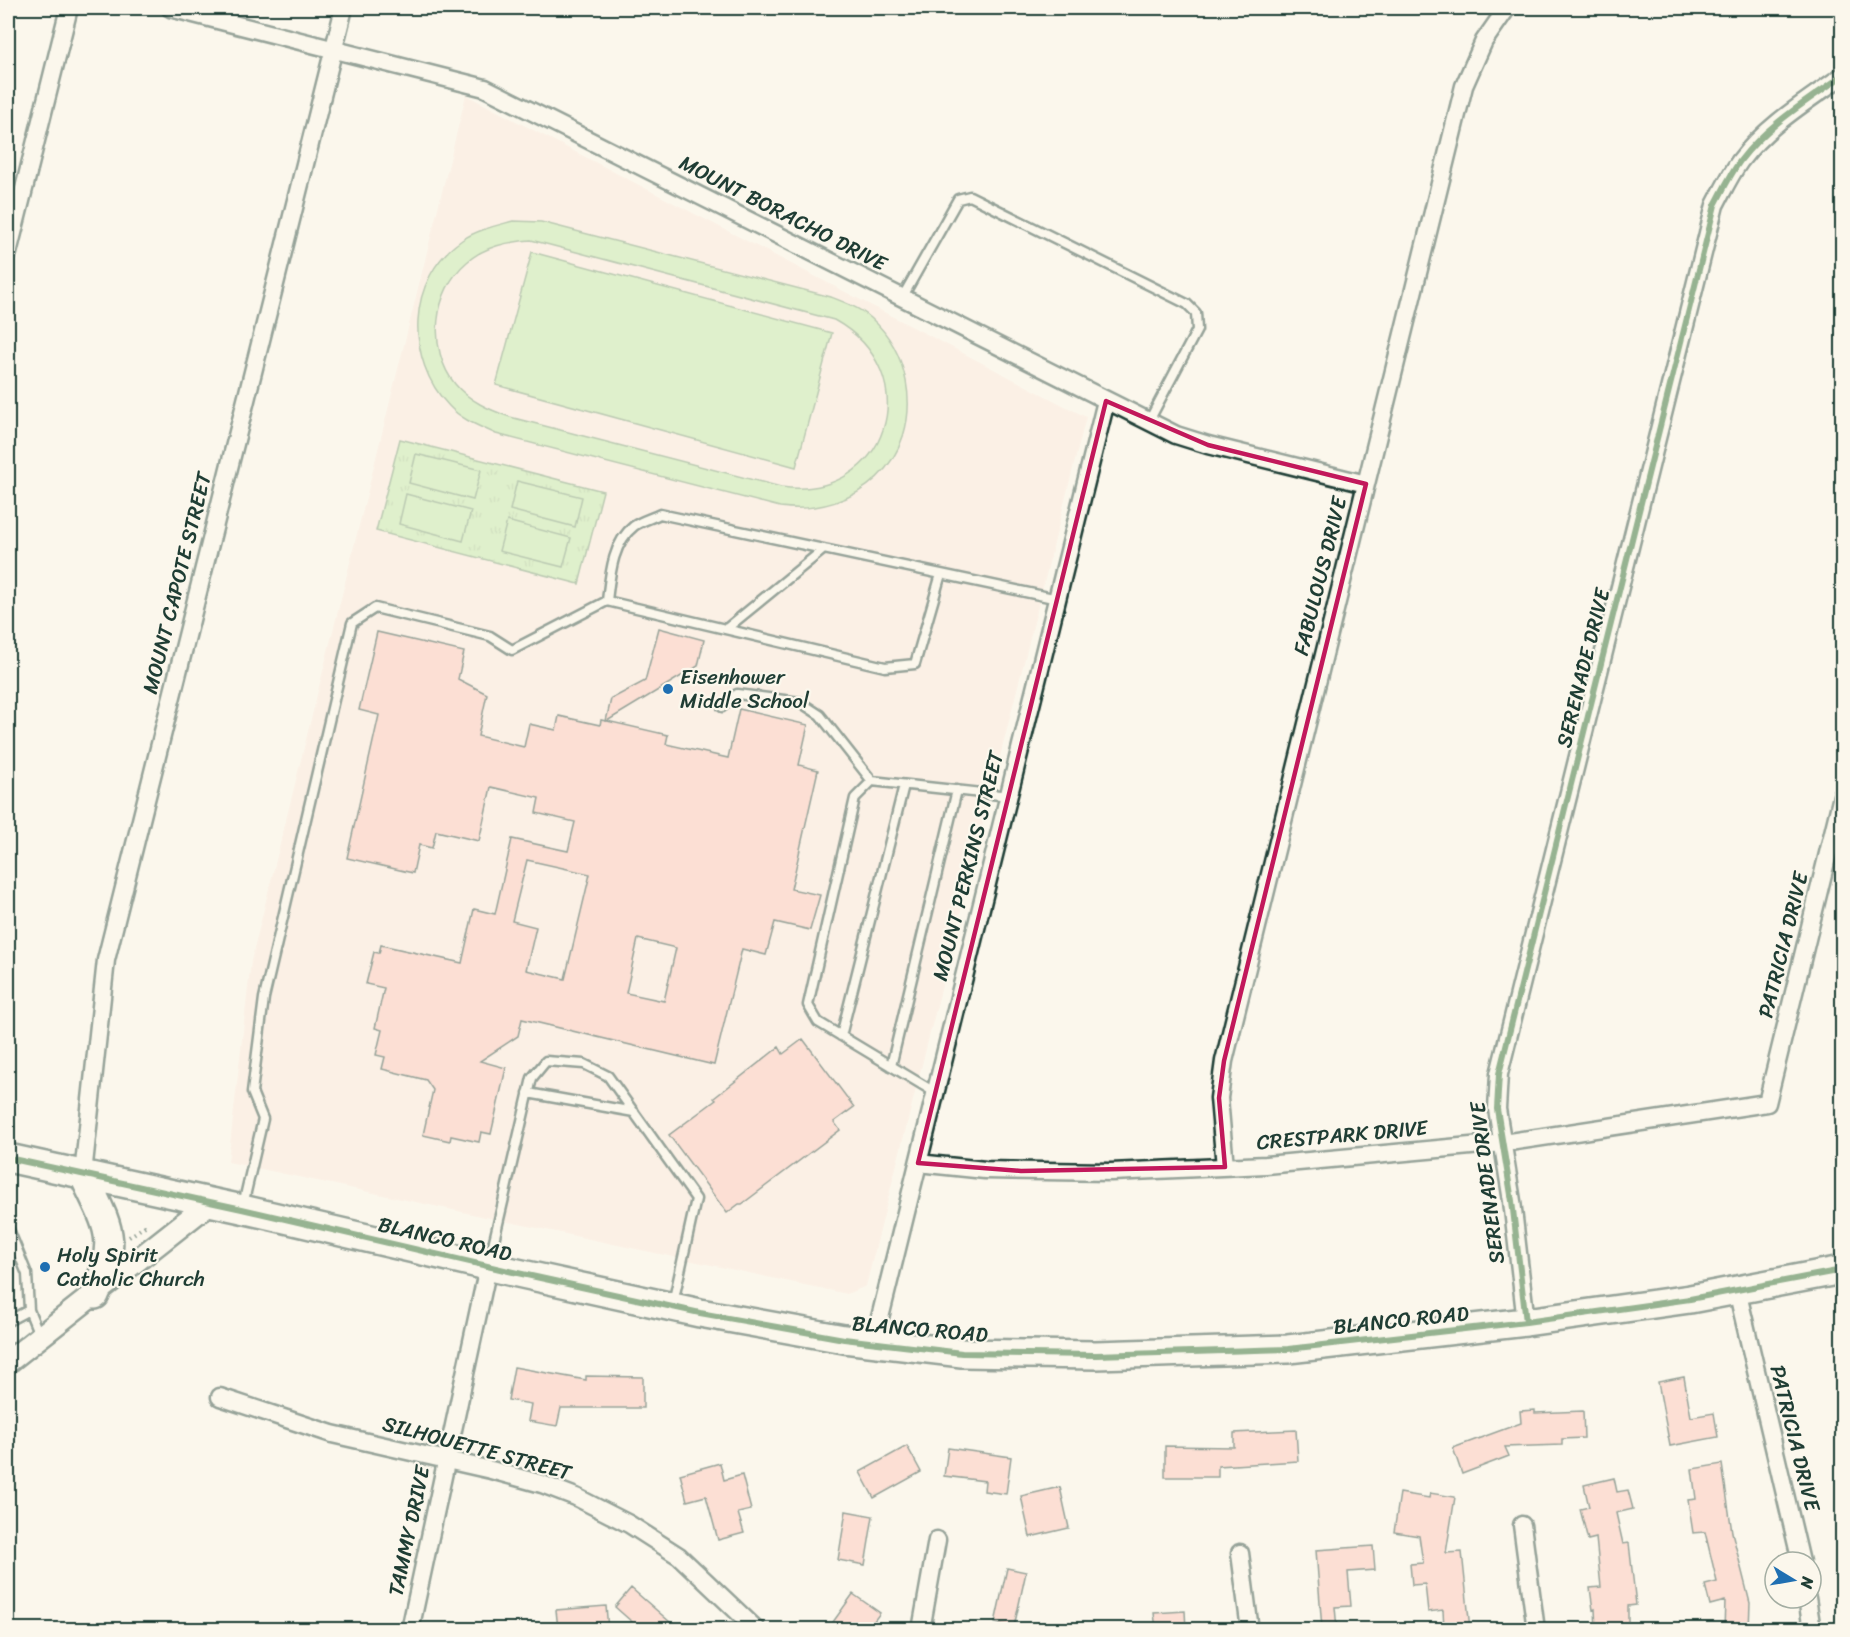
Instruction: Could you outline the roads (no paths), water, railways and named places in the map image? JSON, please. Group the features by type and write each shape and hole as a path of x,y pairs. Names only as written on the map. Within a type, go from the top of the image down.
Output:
{"main road":[{"name":"BLANCO ROAD","path":"8,1158 212,1202 488,1267 672,1306 844,1339 962,1353 1107,1355 1288,1349 1526,1322 1690,1299 1842,1270"},
{"path":"83,1174 108,1228 109,1254 106,1269 95,1295"}],"street":[{"path":"8,253 69,8"},
{"name":"MOUNT BORACHO DRIVE","path":"170,8 485,88 1176,435 1366,484"},
{"name":"MOUNT CAPOTE STREET","path":"83,1174 106,960 344,8"},
{"name":"FABULOUS DRIVE","path":"1225,1167 1219,1098 1224,1061 1464,86 1484,41 1507,8"},
{"name":"SERENADE DRIVE","path":"1526,1322 1512,1201 1497,1109 1499,1074 1715,205 1740,161 1757,141 1798,107 1842,76"},
{"name":"MOUNT PERKINS STREET","path":"874,1342 1106,400"},
{"name":"PATRICIA DRIVE","path":"1767,1103 1842,796"},
{"name":"CRESTPARK DRIVE","path":"918,1163 985,1170 1066,1172 1266,1166 1503,1143 1767,1103"},
{"path":"8,1362 212,1202"},
{"name":"TAMMY DRIVE","path":"410,1629 488,1267"},
{"name":"PATRICIA DRIVE","path":"1737,1290 1798,1550"},
{"name":"SILHOUETTE STREET","path":"220,1397 332,1434 542,1484 576,1497 629,1524 679,1556 757,1629"},
{"path":"1522,1525 1536,1629"},
{"path":"921,1629 937,1540"},
{"path":"1240,1553 1250,1629"},
{"path":"1809,1610 1812,1629"}],"lane":[{"path":"902,298 958,199 970,196 1187,304 1196,313 1197,330 1149,422"},
{"path":"607,601 612,566 621,541 634,526 660,514 1058,599"},
{"path":"726,629 824,549"},
{"path":"242,1209 263,1119 252,1092 264,998 352,623 375,608 490,636 513,650 607,601 885,667 915,664 941,574"},
{"path":"722,707 738,694 800,702 820,715 872,781 1009,796"},
{"path":"872,781 855,798 808,1005 818,1022 936,1093"},
{"path":"841,1036 904,785"},
{"path":"891,1066 957,790"},
{"path":"488,1267 532,1078 546,1061 584,1064 608,1076 696,1199 672,1306"},
{"path":"528,1093 634,1112"},
{"path":"8,1227 27,1274 30,1310 40,1337"},
{"path":"8,1321 30,1310"}],"place":[{"name":"Eisenhower Middle School","path":"668,689"},
{"name":"Holy Spirit Catholic Church","path":"45,1267"}]}
